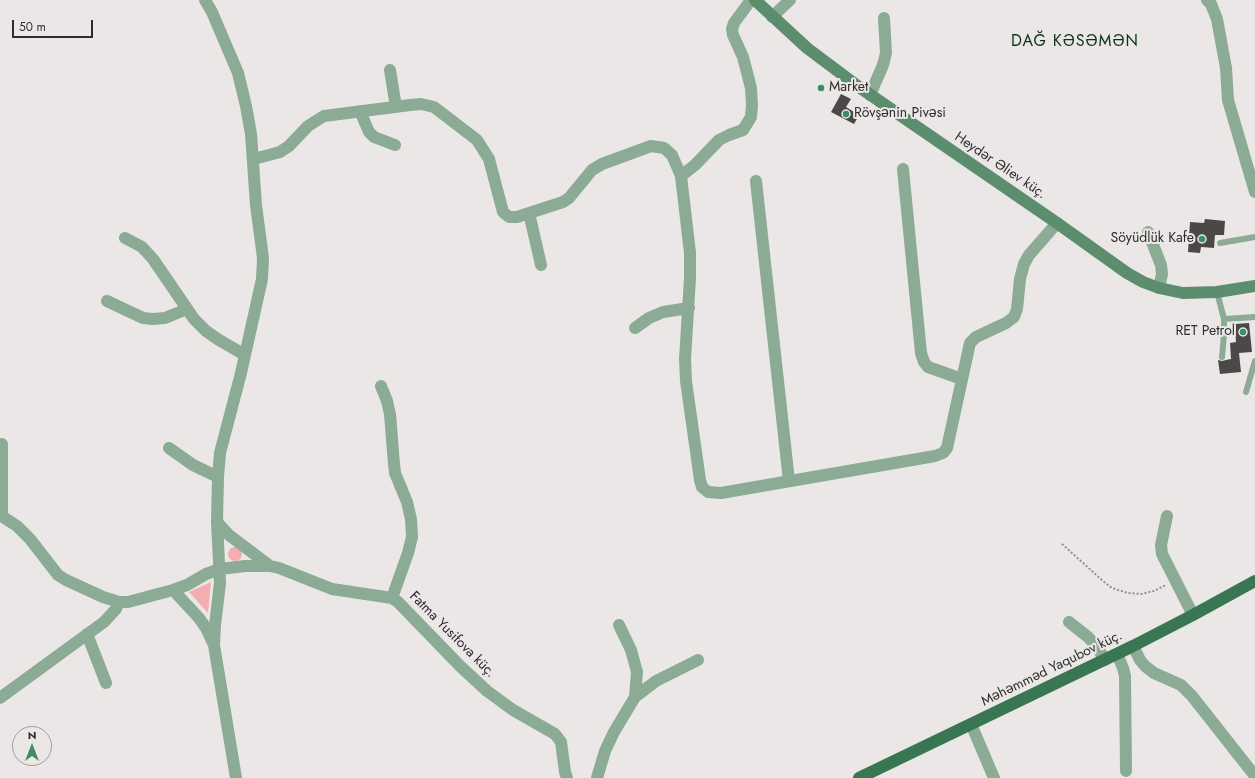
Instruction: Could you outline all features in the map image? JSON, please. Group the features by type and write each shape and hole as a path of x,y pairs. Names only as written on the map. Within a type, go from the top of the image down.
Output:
{"main road":[{"name":"Heydər Əliev küç.","path":"755,0 807,48 870,95 1057,223 1127,273 1143,282 1159,288 1183,293 1217,292 1255,286"},
{"name":"Məhəmməd Yaqubov küç.","path":"859,778 1105,660 1255,581"}],"street":[{"path":"205,0 212,12 238,73 246,106 254,158 256,206 262,242 263,269 245,355 222,447 218,477 217,522 220,583 214,645 236,778"},
{"path":"681,176 695,165 719,140 743,130 751,117 751,88 743,57 733,35 732,29 734,23 751,0"},
{"path":"772,17 790,0"},
{"path":"1210,1 1217,19 1226,68 1228,100 1255,192"},
{"path":"870,95 883,65 886,53 884,18"},
{"path":"390,70 396,107"},
{"path":"254,158 280,152 290,146 308,126 324,116 421,104 434,107 477,140 489,159 503,212 509,217 517,217 563,202 569,198 592,170 602,164 651,146 664,148 672,156 681,176 690,253 685,359 686,381 700,480 702,487 708,492 721,493 943,454 947,448 970,343 976,337 1006,323 1014,317 1017,309 1020,280 1024,264 1057,223"},
{"path":"360,111 369,132 374,137 395,145"},
{"path":"903,169 924,362 928,367 962,379"},
{"path":"756,181 789,481"},
{"path":"529,213 541,264"},
{"path":"1148,232 1161,265 1162,274 1159,288"},
{"path":"125,238 142,247 153,258 194,319 206,331 245,355"},
{"path":"106,301 143,318 152,319 165,318 187,309"},
{"path":"635,328 649,318 663,312 688,308"},
{"path":"381,386 390,414 394,464 407,502 411,519 412,537 392,598"},
{"path":"1,516 2,444"},
{"path":"170,448 192,465 218,477"},
{"name":"Fatma Yusifova küç.","path":"1,516 18,526 58,575 103,597 119,602 128,602 173,590 220,569 245,566 270,566 279,568 332,589 392,598 398,602 460,666 487,691 513,710 555,734 560,742 567,778"},
{"path":"1167,516 1161,545 1162,554 1193,615"},
{"path":"217,522 229,535 270,566"},
{"path":"173,590 199,618 206,628 214,645"},
{"path":"0,698 104,622 116,609 119,602"},
{"path":"1069,622 1088,637 1105,660"},
{"path":"619,625 631,650 637,672 635,697"},
{"path":"87,634 106,684"},
{"path":"1133,646 1140,660 1145,666 1154,673 1181,685 1192,696 1255,776"},
{"path":"1117,654 1125,676 1126,771"},
{"path":"597,778 605,751 614,732 635,697 656,682 698,660"},
{"path":"971,724 994,778"}],"lane":[{"path":"1220,243 1255,236"},
{"path":"1217,292 1224,319 1222,357"},
{"path":"1224,319 1255,317"},
{"path":"1246,392 1255,361"}],"path":[{"path":"1062,544 1102,582 1112,588 1128,593 1141,594 1154,591 1176,582"}],"shaded area":[{"path":"232,547 238,547 242,551 242,557 238,561 232,561 228,557 228,551"},
{"path":"211,582 208,613 189,592"}],"building":[{"path":"841,94 851,99 846,107 859,115 854,124 831,112"},
{"path":"1205,219 1225,221 1224,235 1215,235 1214,248 1201,247 1200,253 1188,252 1190,222 1204,223"},
{"path":"1249,323 1252,352 1239,353 1241,372 1220,374 1218,360 1222,361 1231,359 1230,343 1236,342 1235,324"}],"place":[{"name":"Market","path":"821,88"},
{"name":"Rövşənin Pivəsi","path":"846,114"},
{"name":"Söyüdlük Kafe","path":"1202,239"},
{"name":"RET Petrol","path":"1243,332"}],"district":[{"name":"DAĞ KƏSƏMƏN","path":"1075,42"}]}
